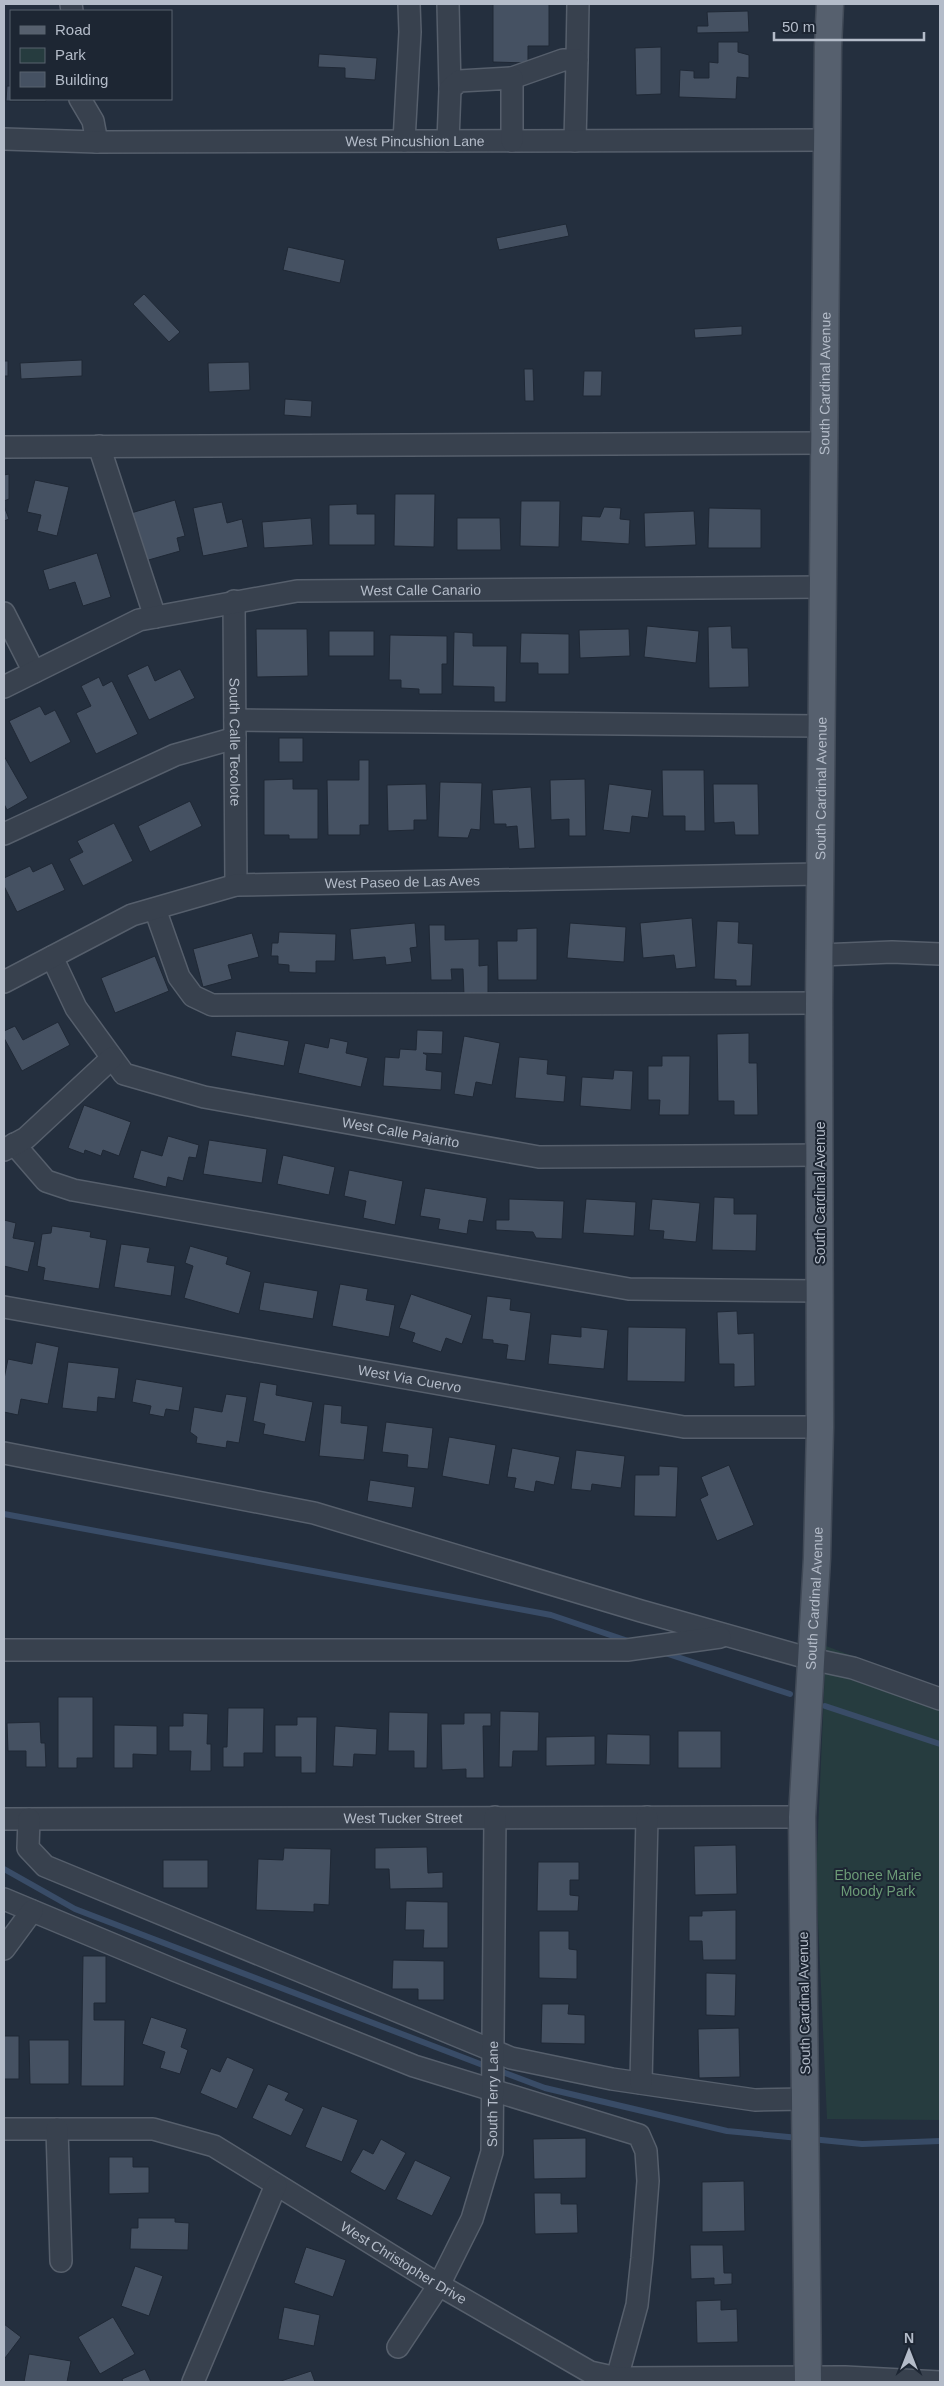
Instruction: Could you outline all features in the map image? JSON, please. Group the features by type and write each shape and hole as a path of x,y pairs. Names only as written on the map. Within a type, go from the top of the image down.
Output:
{"main road":[{"name":"South Cardinal Avenue","path":"808,2379 802,1817 816,1558 820,1427 819,1003 822,586 830,4"}],"street":[{"path":"404,141 410,32 409,4"},
{"path":"448,4 450,89 448,141"},
{"path":"574,140 578,4"},
{"path":"450,89 459,81 512,78 555,62 576,60"},
{"path":"512,78 512,141"},
{"path":"81,100 93,120 97,142"},
{"name":"West Pincushion Lane","path":"4,139 97,142 828,140"},
{"path":"4,447 824,443"},
{"path":"98,446 155,617"},
{"name":"West Calle Canario","path":"4,687 139,620 298,590 822,586"},
{"name":"South Calle Tecolote","path":"234,601 236,884"},
{"path":"4,613 34,672"},
{"path":"4,834 235,729 821,726"},
{"name":"West Paseo de Las Aves","path":"4,982 132,916 236,884 821,874"},
{"path":"155,909 179,977 193,996 212,1005 819,1003"},
{"path":"820,955 892,952 940,954"},
{"name":"West Calle Pajarito","path":"52,957 76,1008 124,1074 204,1097 539,1157 820,1155"},
{"path":"112,1058 26,1138 9,1147 46,1181 73,1190 629,1289 820,1291"},
{"name":"West Via Cuervo","path":"4,1307 684,1427 820,1427"},
{"path":"4,1454 314,1513 728,1636 811,1659 853,1668 940,1699"},
{"path":"4,1650 627,1650 728,1636"},
{"path":"641,2083 647,1817"},
{"name":"West Tucker Street","path":"4,1819 802,1817"},
{"name":"South Terry Lane","path":"398,2347 439,2285 472,2218 492,2152 495,1818"},
{"path":"29,1819 28,1848 45,1866 493,2051 511,2058 641,2083 754,2100 806,2123"},
{"path":"4,1899 174,1970 414,2066 639,2135 646,2151 648,2181 637,2305 617,2378"},
{"path":"4,1949 32,1911"},
{"name":"West Christopher Drive","path":"4,2129 153,2129 214,2146 439,2285 590,2372 617,2378 940,2382"},
{"path":"58,2129 62,2262"},
{"path":"193,2382 276,2185"}],"green space":[{"name":"Ebonee Marie Moody Park","path":"826,1646 940,1689 940,2120 827,2119 816,1877"}],"building":[{"path":"493,4 549,4 549,46 528,46 528,63 493,62"},
{"path":"748,11 749,32 697,33 697,26 708,26 707,12"},
{"path":"718,42 738,42 738,52 749,55 749,78 737,77 736,99 679,97 680,70 694,71 694,78 709,78 709,62 718,63"},
{"path":"661,47 661,94 636,95 635,48"},
{"path":"319,54 377,58 375,80 345,78 345,68 318,67"},
{"path":"7,86 10,86 10,100 46,100 46,101 6,101"},
{"path":"566,224 569,236 499,250 496,238"},
{"path":"288,247 345,260 340,283 283,270"},
{"path":"144,294 180,332 169,342 133,304"},
{"path":"742,326 742,335 695,338 694,329"},
{"path":"82,360 82,376 21,379 20,363"},
{"path":"4,361 8,361 8,376 4,376"},
{"path":"249,362 250,390 209,392 208,363"},
{"path":"524,369 533,369 534,401 525,401"},
{"path":"584,371 602,371 601,396 583,396"},
{"path":"285,399 312,401 311,417 284,415"},
{"path":"9,474 9,499 4,501 4,475"},
{"path":"35,480 69,487 57,536 37,531 41,515 27,512"},
{"path":"395,494 435,494 434,547 394,546"},
{"path":"175,500 185,536 177,538 180,551 145,561 131,513"},
{"path":"521,501 560,501 559,547 520,546"},
{"path":"222,502 227,523 242,519 248,547 203,556 193,508"},
{"path":"357,504 357,514 375,514 375,545 329,545 329,505"},
{"path":"4,506 9,519 4,521"},
{"path":"604,507 621,508 620,519 630,520 629,544 581,541 582,516 600,517"},
{"path":"709,508 761,509 761,548 708,548"},
{"path":"694,511 696,545 645,547 644,513"},
{"path":"311,518 313,545 264,548 262,522"},
{"path":"457,518 500,518 501,550 457,550"},
{"path":"97,553 111,597 83,606 75,582 49,590 43,570"},
{"path":"647,626 699,631 696,663 644,657"},
{"path":"731,626 732,648 748,648 749,687 709,688 708,627"},
{"path":"256,629 307,629 308,676 257,677"},
{"path":"629,629 630,656 580,658 579,630"},
{"path":"329,631 374,631 374,656 329,656"},
{"path":"454,632 473,633 473,646 507,646 506,702 494,702 494,687 453,686"},
{"path":"521,633 569,634 569,674 538,674 538,663 520,663"},
{"path":"390,635 447,636 447,664 442,664 442,694 419,694 419,689 401,688 401,680 389,680"},
{"path":"148,665 155,681 180,669 195,698 149,720 127,675"},
{"path":"99,677 103,686 112,681 138,734 96,754 76,713 91,706 81,686"},
{"path":"40,706 45,715 55,710 71,742 30,763 9,721"},
{"path":"279,738 303,738 303,762 279,762"},
{"path":"4,756 28,798 7,810 4,804"},
{"path":"359,760 369,760 369,825 360,825 360,835 328,835 327,780 359,780"},
{"path":"662,770 704,770 705,831 685,831 685,816 663,816"},
{"path":"293,779 293,789 318,789 318,839 289,839 289,835 264,835 264,780"},
{"path":"585,779 586,836 569,836 569,819 551,820 550,780"},
{"path":"440,782 482,783 480,830 471,829 468,838 438,837"},
{"path":"426,784 427,820 414,820 414,830 388,831 387,785"},
{"path":"609,784 652,790 648,818 632,816 630,833 603,830"},
{"path":"713,784 758,784 759,835 735,835 734,822 714,823"},
{"path":"531,787 535,848 519,849 517,826 506,827 506,824 494,824 492,790"},
{"path":"190,801 202,826 150,852 138,826"},
{"path":"114,823 133,861 83,886 69,859 83,852 77,841"},
{"path":"52,863 65,890 17,912 4,886 4,878 30,866 33,872"},
{"path":"692,918 696,967 676,969 674,955 643,958 640,923"},
{"path":"717,921 739,922 738,943 753,944 751,986 736,986 736,980 714,979"},
{"path":"415,923 417,947 410,948 412,962 386,965 385,957 353,960 350,929"},
{"path":"570,923 626,927 624,962 567,958"},
{"path":"429,925 445,925 445,940 479,939 479,966 488,965 488,994 464,995 463,969 451,969 452,980 431,980"},
{"path":"537,928 537,980 498,980 497,941 517,941 517,929"},
{"path":"279,932 336,934 335,961 316,961 316,973 289,972 289,965 278,964 278,956 271,956 272,943 278,943"},
{"path":"252,933 259,957 228,965 232,979 203,987 193,949"},
{"path":"155,956 169,991 115,1013 101,978"},
{"path":"58,1022 70,1045 22,1071 4,1038 4,1031 15,1026 23,1040"},
{"path":"417,1030 443,1031 442,1054 423,1053 427,1055 426,1070 442,1072 441,1090 383,1086 385,1057 399,1058 400,1049 416,1050"},
{"path":"236,1031 289,1041 284,1066 231,1056"},
{"path":"749,1033 749,1063 757,1063 758,1115 734,1115 734,1101 718,1101 717,1034"},
{"path":"464,1036 500,1043 492,1085 476,1082 473,1097 454,1094"},
{"path":"330,1038 348,1042 346,1053 368,1058 361,1087 298,1073 305,1043 328,1048"},
{"path":"662,1056 690,1056 689,1115 659,1115 660,1100 648,1100 648,1066 662,1066"},
{"path":"519,1057 548,1060 547,1074 566,1076 564,1102 515,1098"},
{"path":"614,1070 633,1071 631,1110 580,1106 582,1077 613,1079"},
{"path":"84,1105 131,1122 119,1156 103,1150 101,1156 85,1150 84,1154 68,1148"},
{"path":"168,1136 199,1145 196,1158 189,1157 183,1181 168,1177 166,1187 133,1178 141,1150 162,1156"},
{"path":"209,1140 267,1149 262,1183 203,1174"},
{"path":"283,1155 335,1167 329,1195 277,1184"},
{"path":"349,1170 403,1181 395,1225 363,1218 366,1201 344,1196"},
{"path":"425,1188 487,1198 483,1222 469,1220 467,1234 438,1229 440,1219 420,1216"},
{"path":"714,1197 734,1198 734,1214 757,1214 756,1251 712,1250"},
{"path":"509,1199 564,1201 562,1239 536,1238 533,1232 496,1230 496,1220 509,1220"},
{"path":"586,1199 636,1202 634,1236 583,1233"},
{"path":"652,1199 700,1203 696,1242 663,1239 664,1231 649,1230"},
{"path":"4,1220 16,1223 13,1238 35,1242 28,1272 4,1266"},
{"path":"52,1226 91,1232 90,1237 107,1240 99,1289 43,1280 45,1268 37,1266 42,1234 51,1233"},
{"path":"121,1244 150,1248 147,1262 175,1266 171,1296 114,1287"},
{"path":"190,1246 228,1257 226,1264 251,1272 239,1314 184,1298 193,1266 185,1263"},
{"path":"264,1282 318,1291 313,1319 259,1310"},
{"path":"340,1284 368,1289 366,1300 395,1305 389,1337 332,1326"},
{"path":"411,1294 472,1315 462,1344 446,1338 441,1352 412,1342 415,1333 399,1328"},
{"path":"487,1296 511,1299 510,1310 531,1313 525,1361 506,1359 508,1345 482,1339"},
{"path":"737,1311 738,1334 754,1333 755,1386 734,1387 734,1364 719,1364 717,1312"},
{"path":"581,1327 608,1330 604,1369 548,1364 551,1334 581,1337"},
{"path":"628,1327 686,1328 685,1382 627,1381"},
{"path":"36,1342 59,1347 48,1404 21,1399 18,1415 4,1412 4,1379 8,1359 32,1364"},
{"path":"68,1362 119,1368 115,1399 98,1397 97,1412 62,1408"},
{"path":"136,1379 183,1387 179,1411 166,1409 164,1417 149,1414 151,1406 132,1402"},
{"path":"260,1382 277,1385 276,1395 313,1402 305,1442 263,1434 265,1424 253,1421"},
{"path":"226,1394 247,1397 239,1443 227,1441 226,1448 196,1443 197,1437 190,1432 194,1407 222,1412"},
{"path":"324,1404 342,1406 341,1423 368,1426 364,1460 319,1456"},
{"path":"386,1422 433,1428 428,1469 407,1467 408,1455 382,1452"},
{"path":"449,1437 496,1445 489,1485 442,1476"},
{"path":"512,1448 560,1457 554,1485 536,1481 534,1492 514,1488 516,1478 507,1477"},
{"path":"576,1450 625,1456 621,1488 592,1484 591,1491 571,1489"},
{"path":"729,1465 754,1525 717,1541 700,1499 708,1495 701,1477"},
{"path":"659,1466 678,1467 676,1517 634,1516 635,1475 659,1475"},
{"path":"370,1480 415,1487 412,1508 367,1501"},
{"path":"58,1697 93,1697 93,1758 77,1758 77,1768 58,1768"},
{"path":"228,1708 264,1708 263,1753 244,1753 244,1767 223,1767 223,1747 227,1747"},
{"path":"500,1711 539,1712 538,1751 513,1751 512,1767 499,1767"},
{"path":"389,1712 428,1713 427,1768 414,1768 414,1751 388,1751"},
{"path":"183,1713 208,1714 207,1744 211,1744 211,1771 190,1771 191,1751 169,1751 169,1726 183,1726"},
{"path":"464,1713 491,1713 491,1726 483,1726 484,1778 466,1778 466,1769 442,1770 441,1724 464,1724"},
{"path":"297,1717 317,1717 316,1773 301,1773 301,1757 275,1757 275,1725 297,1725"},
{"path":"40,1722 41,1743 45,1743 46,1767 26,1767 26,1751 8,1751 7,1723"},
{"path":"114,1725 157,1726 157,1755 133,1754 133,1768 114,1768"},
{"path":"335,1726 377,1729 376,1755 354,1754 353,1767 333,1766"},
{"path":"678,1731 721,1731 721,1768 678,1768"},
{"path":"607,1734 650,1735 650,1765 606,1764"},
{"path":"595,1736 595,1765 546,1766 546,1737"},
{"path":"736,1845 737,1894 695,1895 694,1846"},
{"path":"427,1847 428,1873 443,1872 443,1888 390,1889 389,1869 375,1869 375,1848"},
{"path":"284,1848 331,1849 329,1905 314,1904 314,1912 256,1910 258,1859 283,1860"},
{"path":"163,1860 208,1860 208,1888 163,1888"},
{"path":"538,1862 579,1862 579,1880 570,1880 570,1895 579,1896 578,1911 537,1911"},
{"path":"406,1901 448,1902 448,1948 423,1948 424,1930 405,1930"},
{"path":"736,1910 736,1960 703,1960 702,1941 689,1941 689,1916 702,1916 702,1911"},
{"path":"539,1931 569,1931 569,1949 577,1950 577,1979 539,1978"},
{"path":"83,1956 106,1956 106,2003 94,2003 94,2020 125,2020 124,2086 81,2086"},
{"path":"393,1960 444,1961 444,2000 418,2000 418,1989 392,1989"},
{"path":"706,1973 736,1974 735,2016 706,2015"},
{"path":"542,2004 569,2004 568,2014 585,2015 585,2044 541,2043"},
{"path":"151,2017 187,2029 181,2047 188,2050 180,2074 160,2068 165,2052 142,2044"},
{"path":"739,2028 740,2077 699,2078 698,2029"},
{"path":"4,2036 19,2036 19,2079 4,2079"},
{"path":"29,2040 69,2040 69,2084 30,2084"},
{"path":"227,2057 254,2069 237,2109 200,2093 211,2068 220,2072"},
{"path":"268,2084 289,2093 285,2100 304,2109 291,2136 252,2118"},
{"path":"322,2106 358,2120 342,2162 305,2147"},
{"path":"586,2138 586,2178 534,2179 533,2139"},
{"path":"381,2139 406,2153 385,2191 350,2172 363,2149 373,2154"},
{"path":"109,2157 133,2157 133,2167 149,2167 149,2193 109,2194"},
{"path":"415,2160 451,2177 432,2216 396,2199"},
{"path":"744,2181 745,2231 702,2232 702,2182"},
{"path":"534,2193 561,2193 561,2204 577,2204 578,2233 535,2234"},
{"path":"138,2218 175,2218 175,2222 189,2223 188,2250 130,2249 131,2228 138,2228"},
{"path":"690,2245 723,2245 724,2273 732,2273 732,2284 714,2285 714,2278 691,2279"},
{"path":"306,2247 346,2260 333,2297 294,2283"},
{"path":"135,2266 163,2276 149,2316 121,2306"},
{"path":"721,2300 721,2310 737,2309 738,2342 697,2343 696,2301"},
{"path":"284,2307 320,2315 314,2346 278,2339"},
{"path":"113,2317 135,2354 100,2374 78,2337"},
{"path":"4,2324 21,2337 5,2358 4,2357"},
{"path":"29,2354 71,2361 67,2382 24,2382"},
{"path":"145,2369 151,2382 123,2382 122,2379"},
{"path":"311,2371 315,2382 278,2382"}],"waterway":[{"path":"4,1514 551,1615 631,1642"},
{"path":"662,1652 790,1694"},
{"path":"825,1706 940,1744"},
{"path":"4,1869 75,1909 488,2067"},
{"path":"497,2070 545,2088 727,2131 799,2138"},
{"path":"811,2139 862,2144 940,2141"}]}
